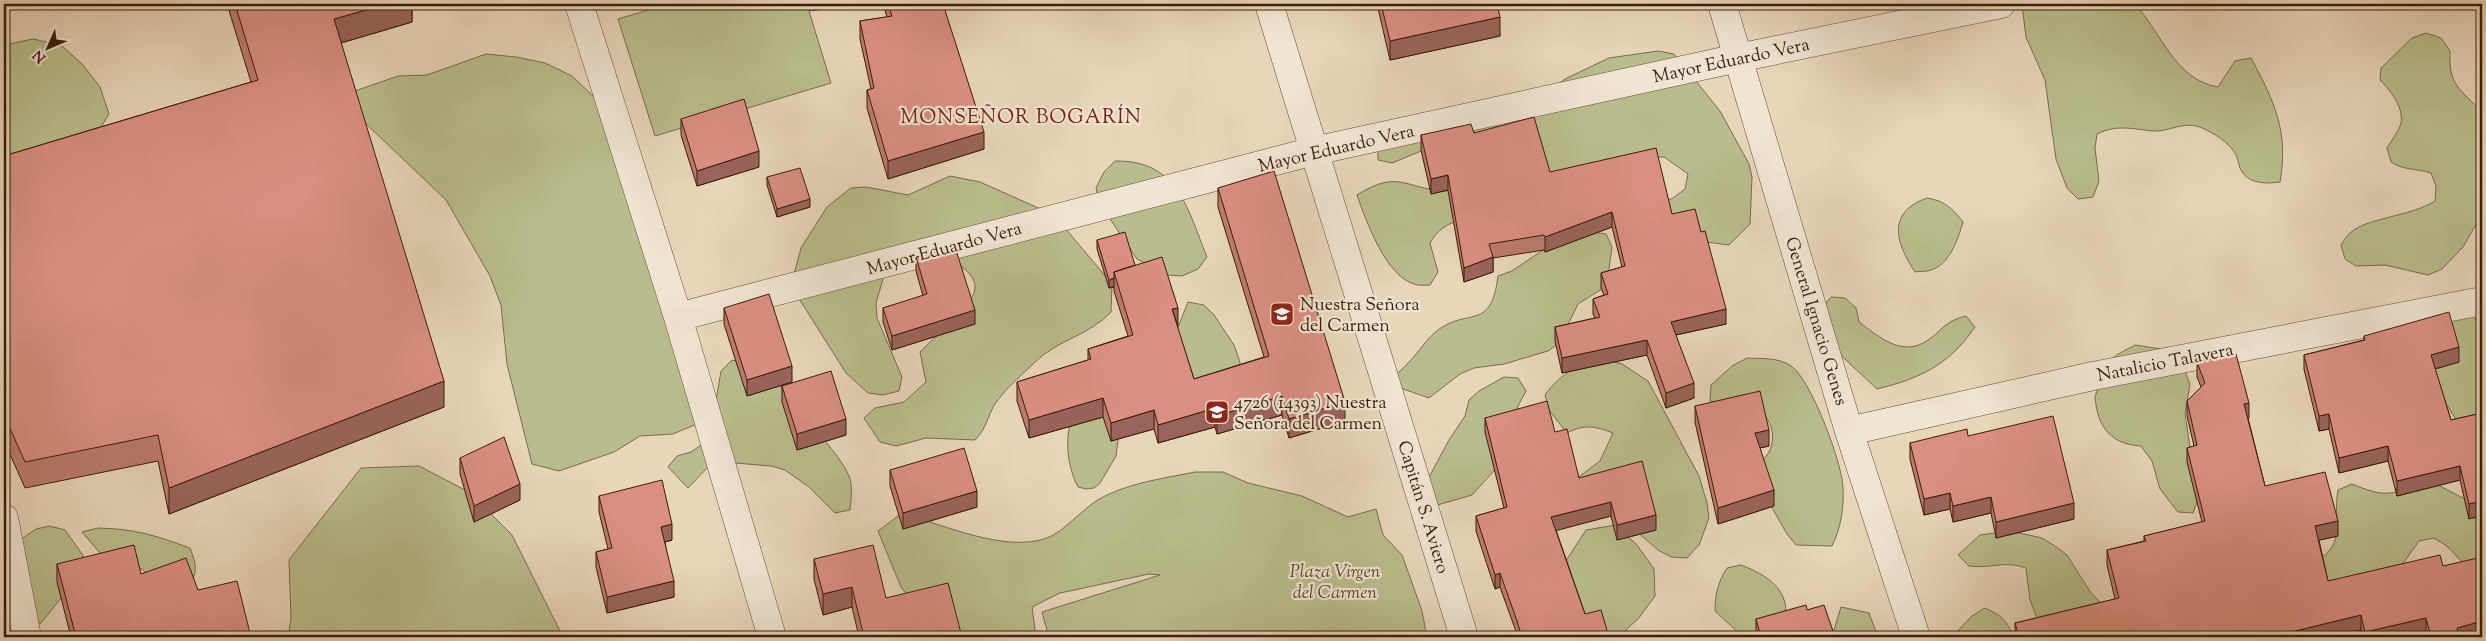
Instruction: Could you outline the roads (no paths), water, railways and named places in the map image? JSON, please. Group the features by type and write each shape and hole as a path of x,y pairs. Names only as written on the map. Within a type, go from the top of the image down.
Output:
{"street":[{"path":"579,4 678,317 772,637"},
{"name":"Capitán S. Aviero","path":"1269,4 1464,637"},
{"name":"General Ignacio Genes","path":"1722,4 1849,431 1916,637"},
{"name":"Mayor Eduardo Vera","path":"678,317 1314,151 1738,58 2001,4"},
{"name":"Natalicio Talavera","path":"1849,431 2093,376 2482,300"},
{"path":"5,532 27,637"}],"place":[{"name":"Nuestra Señora del Carmen","path":"1282,314"},
{"name":"4726 (14393) Nuestra Señora del Carmen","path":"1217,412"}],"district":[{"name":"MONSEÑOR BOGARÍN","path":"1021,116"}],"park label":[{"name":"Plaza Virgen del Carmen","path":"1335,581"}]}
